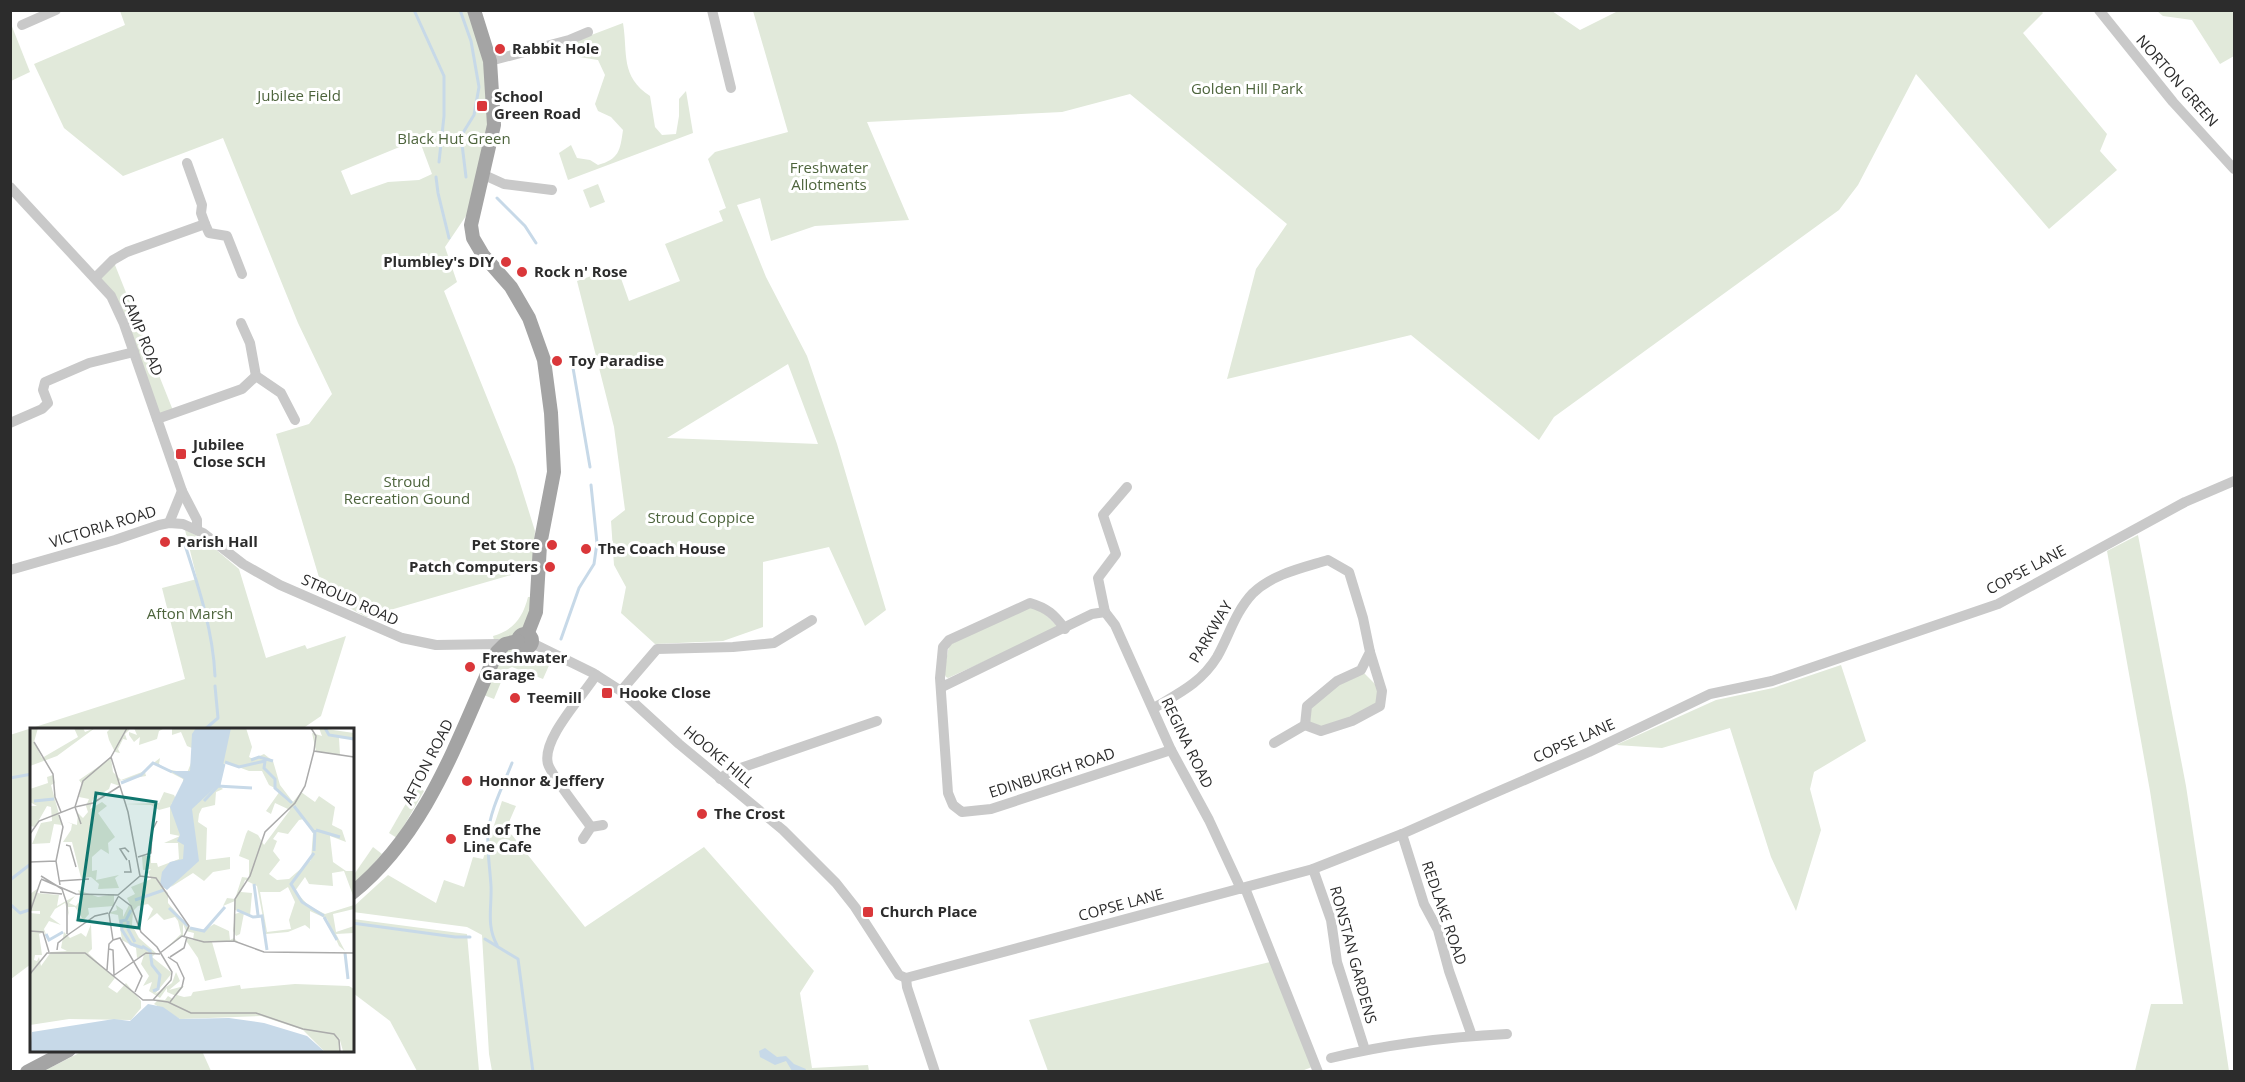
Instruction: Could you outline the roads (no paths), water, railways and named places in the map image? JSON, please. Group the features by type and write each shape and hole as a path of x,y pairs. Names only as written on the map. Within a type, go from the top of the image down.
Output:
{"main road":[{"path":"474,10 490,61 494,125 471,225 473,238 489,264 515,293 528,318 544,360 551,413 554,472 540,545 536,612 525,640 512,640 502,646"},
{"name":"AFTON ROAD","path":"354,891 379,868 408,835 452,755 496,652 502,646"},
{"path":"27,1071 65,1052"}],"street":[{"path":"22,25 56,10"},
{"path":"712,10 731,88"},
{"name":"NORTON GREEN","path":"2099,10 2173,102 2235,169"},
{"path":"490,61 569,40 588,32"},
{"path":"187,163 202,204 201,213 209,233 227,237 242,274"},
{"path":"483,174 504,184 552,190"},
{"name":"CAMP ROAD","path":"10,187 111,296 134,352 182,491 200,531"},
{"path":"95,278 113,260 126,252 205,224"},
{"path":"241,323 250,343 256,376 281,393 295,420"},
{"path":"10,423 42,409 48,403 43,390 45,382 89,363 134,352"},
{"path":"157,419 242,388 256,376"},
{"name":"COPSE LANE","path":"906,978 1313,869 1401,834 1589,752 1710,694 1772,681 1998,604 2185,502 2235,481"},
{"path":"1091,516 1103,514 1127,487"},
{"path":"169,523 182,491"},
{"path":"942,687 1092,614 1105,612 1098,578 1116,554 1103,514"},
{"name":"VICTORIA ROAD","path":"10,570 169,523 183,524 200,531"},
{"name":"STROUD ROAD","path":"200,531 243,564 280,585 402,638 436,645 498,644 502,646"},
{"name":"PARKWAY","path":"1154,708 1195,684 1217,657 1230,625 1253,593 1282,574 1328,560 1349,572 1382,691 1380,706 1352,721 1321,731 1305,725"},
{"name":"EDINBURGH ROAD","path":"1065,629 1054,614 1044,607 1030,603 949,640 943,647 940,678 948,793 953,806 962,812 991,809 1171,750"},
{"name":"REGINA ROAD","path":"1105,612 1115,625 1171,750 1243,888 1318,1071"},
{"path":"621,691 657,649 733,647 774,643 812,620"},
{"name":"HOOKE HILL","path":"525,640 596,675 621,691 720,779 783,830 823,869 855,907 899,975 906,978"},
{"path":"1274,743 1305,725 1307,706 1337,681 1361,670 1370,652"},
{"path":"591,826 548,765 548,752 563,719 596,675"},
{"path":"720,779 729,772 877,722"},
{"path":"591,826 603,825"},
{"path":"583,838 591,826"},
{"name":"REDLAKE ROAD","path":"1401,834 1424,904 1438,930 1449,970 1472,1035"},
{"name":"RONSTAN GARDENS","path":"1313,869 1331,920 1337,962 1365,1050"},
{"path":"906,978 935,1071"},
{"path":"1331,1058 1365,1050 1472,1035 1507,1034"}],"water":[{"path":"765,1048 777,1057 786,1056 794,1064 806,1069 805,1071 792,1071 786,1061 775,1065 760,1057 759,1051"}],"waterway":[{"path":"414,10 444,76 444,116 439,162"},
{"path":"460,10 471,41 479,87 474,115 461,136 466,177"},
{"path":"436,177 449,238"},
{"path":"497,198 525,226 536,243"},
{"path":"572,362 590,467"},
{"path":"561,639 579,588 594,564 597,543 591,485"},
{"path":"184,542 208,625 215,676"},
{"path":"206,728 218,718 215,686"},
{"path":"497,945 491,923 488,834 494,807 512,763"},
{"path":"10,778 30,774"},
{"path":"10,880 30,865"},
{"path":"10,904 20,913 30,910"},
{"path":"354,923 470,937"},
{"path":"485,939 518,959 533,1072"}],"place":[{"name":"Rabbit Hole","path":"500,49"},
{"name":"School Green Road","path":"482,106"},
{"name":"Plumbley's DIY","path":"506,262"},
{"name":"Rock n' Rose","path":"522,272"},
{"name":"Toy Paradise","path":"557,361"},
{"name":"Jubilee Close SCH","path":"181,454"},
{"name":"Parish Hall","path":"165,542"},
{"name":"Pet Store","path":"552,545"},
{"name":"The Coach House","path":"586,549"},
{"name":"Patch Computers","path":"550,567"},
{"name":"Freshwater Garage","path":"470,667"},
{"name":"Hooke Close","path":"607,693"},
{"name":"Teemill","path":"515,698"},
{"name":"Honnor & Jeffery","path":"467,781"},
{"name":"The Crost","path":"702,814"},
{"name":"End of The Line Cafe","path":"451,839"},
{"name":"Church Place","path":"868,912"}],"park label":[{"name":"Golden Hill Park","path":"1247,89"},
{"name":"Jubilee Field","path":"299,96"},
{"name":"Black Hut Green","path":"454,139"},
{"name":"Freshwater Allotments","path":"829,176"},
{"name":"Stroud Recreation Gound","path":"407,490"},
{"name":"Stroud Coppice","path":"701,518"},
{"name":"Afton Marsh","path":"190,614"}]}
